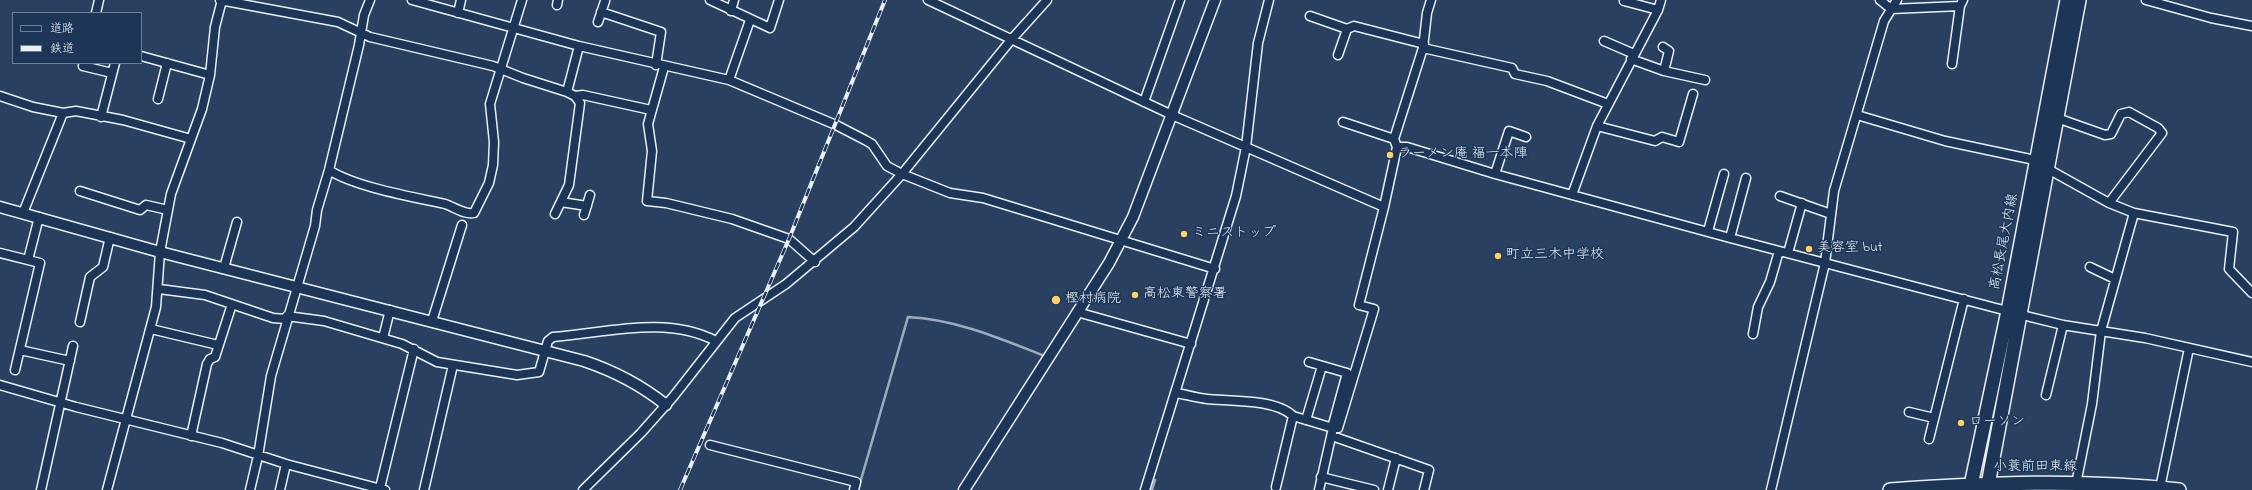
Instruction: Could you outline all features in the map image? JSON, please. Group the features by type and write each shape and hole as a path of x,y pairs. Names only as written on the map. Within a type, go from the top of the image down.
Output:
{"main road":[{"name":"高松長尾大内線","path":"1971,488 2013,312 2042,165 2067,0"},
{"name":"高松長尾大内線","path":"2042,165 2057,118 2078,0"},
{"name":"高松長尾大内線","path":"1987,487 2013,312"},
{"name":"小蓑前田東線","path":"1890,490 2073,486 2160,488 2179,490"}],"street":[{"path":"96,12 99,0"},
{"path":"107,490 151,328 159,289 160,252 171,194 202,109 210,75 215,27 221,0 338,22 370,37 501,69 575,96 580,103 569,185 555,214"},
{"path":"250,490 258,456 271,376 296,285 309,248 317,210 359,45 360,32 370,0"},
{"path":"412,0 578,46 664,67 729,80 836,125 872,144 887,166 902,174 950,193 983,198 1215,269"},
{"path":"458,13 461,0"},
{"path":"328,170 358,182 474,213 485,188 489,183 493,165 493,127 490,104 522,0"},
{"path":"710,0 750,20 770,28 779,0"},
{"path":"731,10 734,0"},
{"path":"928,0 940,3 1011,40 1172,115 1384,207"},
{"path":"583,490 641,433 666,405 716,340 735,318 786,284 815,262 854,227 902,174 1011,40 1047,0"},
{"path":"1144,102 1180,0"},
{"path":"964,490 1109,263 1133,217 1215,0"},
{"path":"1145,490 1163,428 1177,393 1236,196 1246,147 1256,51 1269,0"},
{"path":"1332,431 1338,428 1374,308 1358,305 1384,207 1396,143 1424,46 1427,13 1431,0"},
{"path":"1624,0 1658,10"},
{"path":"1572,195 1597,126 1658,10 1661,0"},
{"path":"1880,0 1891,9 1962,3 1952,64"},
{"path":"1771,490 1825,263 1834,190 1884,21 1897,0"},
{"path":"2146,0 2210,18 2252,26"},
{"path":"598,22 605,1"},
{"path":"601,12 662,32 656,65"},
{"path":"1310,16 1347,29 1354,26 1424,46 1512,68 1515,74 1547,81 1608,104"},
{"path":"729,80 750,20"},
{"path":"1338,55 1347,29"},
{"path":"1604,41 1633,57 1664,71 1705,80"},
{"path":"567,92 578,46"},
{"path":"1663,47 1669,51 1664,71"},
{"path":"142,56 210,75"},
{"path":"158,99 167,63"},
{"path":"84,64 83,66 112,73"},
{"path":"101,117 115,64"},
{"path":"664,67 650,110 648,124 652,151 647,201 666,203 732,219 789,239 815,262"},
{"path":"1597,126 1655,141 1662,137 1680,142 1693,94"},
{"path":"575,96 583,95 650,110"},
{"path":"0,96 33,107 63,113 76,111 123,120 191,139"},
{"path":"2057,118 2105,136 2111,134 2121,114 2129,112 2158,128 2162,133 2109,203"},
{"path":"23,213 63,113"},
{"path":"1857,115 1945,141 2006,153 2042,165 2109,203 2134,213 2233,232 2229,269 2252,293"},
{"path":"1343,122 1406,147 1495,174 1779,251 2063,325 2145,338 2252,362"},
{"path":"1495,174 1509,131 1526,137"},
{"path":"1708,231 1724,174"},
{"path":"1730,238 1746,178"},
{"path":"80,191 140,210 146,205 168,210"},
{"path":"584,215 590,195"},
{"path":"1780,196 1831,214"},
{"path":"561,202 587,206"},
{"path":"1788,253 1802,204"},
{"path":"0,207 160,252 432,320 601,367 646,389 666,405"},
{"path":"2073,486 2092,404 2101,331 2134,213"},
{"path":"28,260 39,217"},
{"path":"224,268 237,222"},
{"path":"432,320 462,225"},
{"path":"80,322 90,277 104,267 110,237"},
{"path":"1753,334 1758,307 1770,282 1779,251"},
{"path":"0,253 40,263 15,370"},
{"path":"2090,267 2115,279"},
{"path":"159,289 205,295 273,318 324,321 383,338 414,349 437,362 517,375 539,372 548,341 553,337 661,327 700,332 716,340"},
{"path":"1929,439 1964,299"},
{"path":"191,436 207,364 210,359 215,357 232,304"},
{"path":"383,338 390,310"},
{"path":"1077,312 1191,344"},
{"path":"2046,395 2063,325"},
{"path":"151,328 218,345"},
{"path":"41,490 73,346"},
{"path":"2160,488 2189,348"},
{"path":"0,385 222,443 258,456 382,489 414,349"},
{"path":"20,350 70,361"},
{"path":"1309,362 1347,374 1332,431 1319,490"},
{"path":"424,490 453,365"},
{"path":"1306,420 1322,366"},
{"path":"1177,393 1206,399 1253,402 1288,411 1293,416 1429,470 1424,490"},
{"path":"1909,412 1934,418"},
{"path":"1276,487 1293,416"},
{"path":"710,445 856,482 854,490"},
{"path":"1388,490 1396,458"},
{"path":"280,490 286,464"},
{"path":"1321,478 1374,490"}],"waterway":[{"path":"858,490 908,317 942,321 959,325 993,336 1042,355"},
{"path":"1152,490 1155,480"}],"railway":[{"path":"680,490 789,239 885,0"}],"place":[{"name":"ラーメン庵 福一本陣","path":"1390,155"},
{"name":"ミニストップ","path":"1184,234"},
{"name":"美容室 but","path":"1809,249"},
{"name":"町立三木中学校","path":"1498,256"},
{"name":"高松東警察署","path":"1135,295"},
{"name":"樫村病院","path":"1056,300"},
{"name":"ローソン","path":"1961,423"}]}
